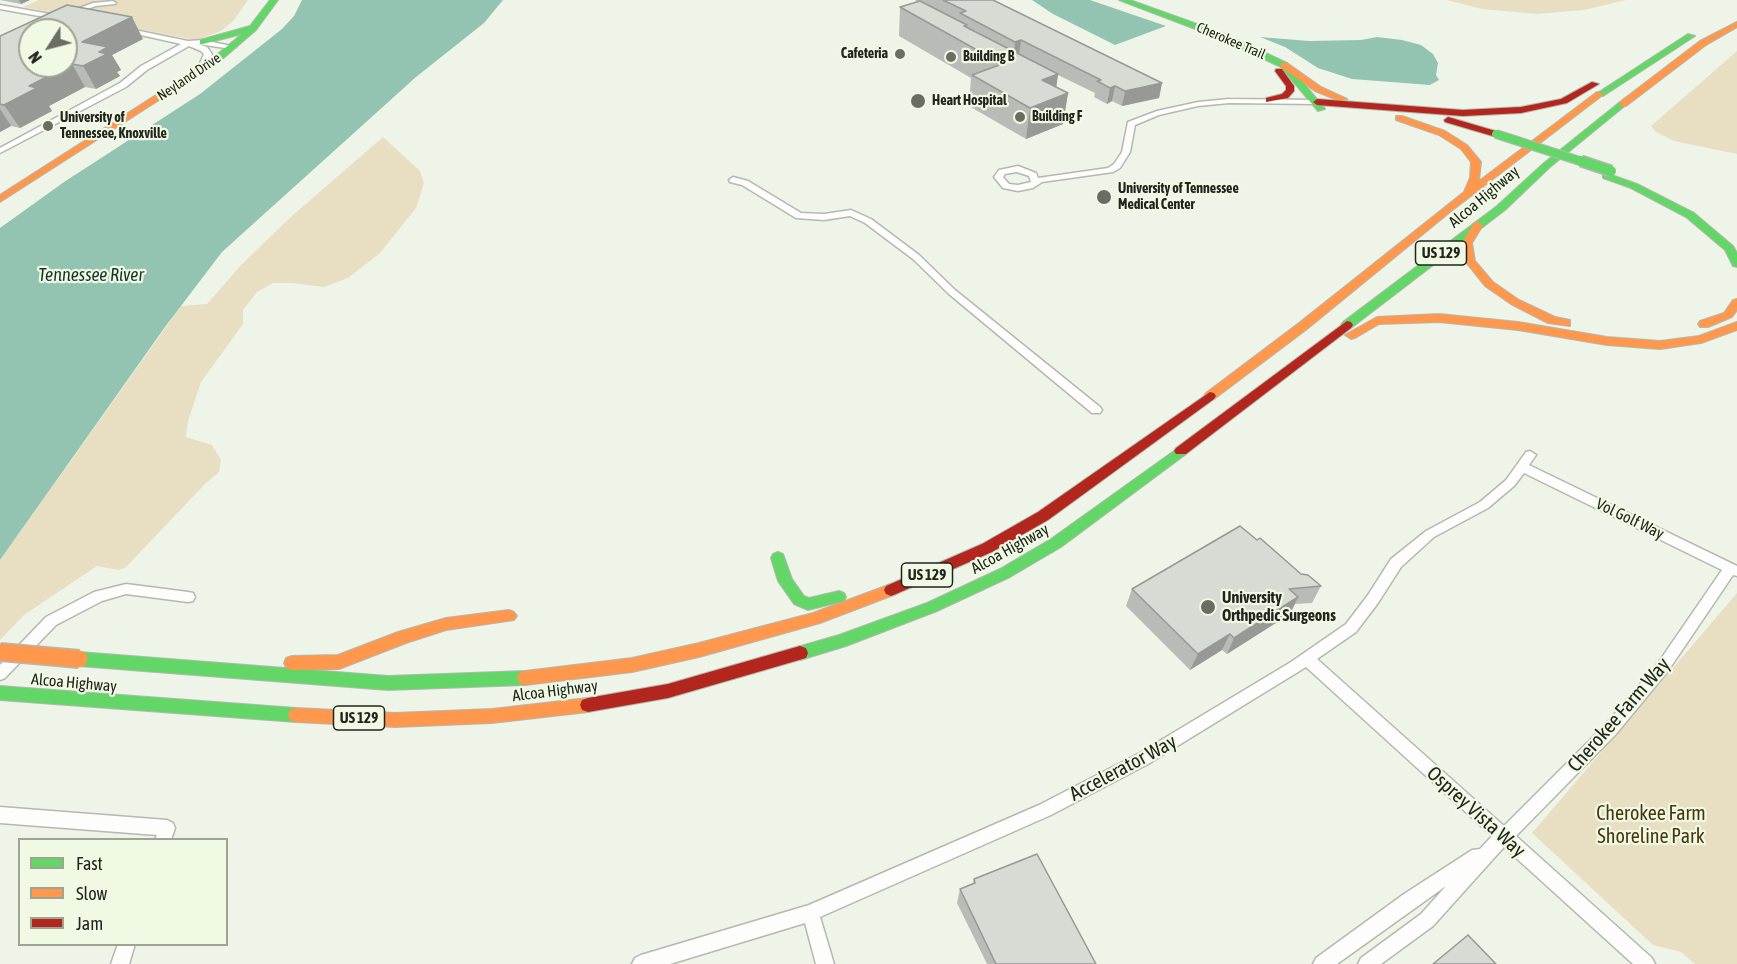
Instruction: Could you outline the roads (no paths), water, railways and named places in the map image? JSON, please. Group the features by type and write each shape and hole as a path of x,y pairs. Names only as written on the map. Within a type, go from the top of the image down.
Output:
{"main road":[{"name":"Neyland Drive","path":"0,199 201,70 253,28 274,0"},
{"name":"Cherokee Trail","path":"1123,0 1253,49 1284,65 1319,106"},
{"name":"Alcoa Highway","path":"0,652 388,683 520,679 632,665 699,650 814,619 915,581 987,548 1043,516 1303,326 1468,194 1595,98 1737,9"},
{"name":"Alcoa Highway","path":"0,693 223,711 394,720 492,716 588,705 668,691 841,640 932,607 1005,573 1056,543 1104,509 1479,224 1621,105 1703,43 1737,24"},
{"path":"203,42 253,28"},
{"path":"1319,106 1361,105 1463,113 1541,108 1576,96 1650,54 1669,45 1680,43"},
{"path":"1253,49 1273,64 1290,86 1287,95 1269,100"},
{"path":"1284,65 1318,88 1361,105 1435,116 1609,174 1640,182 1691,207 1737,243"},
{"path":"1319,106 1393,117 1419,123 1442,133 1464,147 1476,162 1475,178 1468,194"},
{"path":"1346,110 1368,110 1435,120 1494,136"},
{"path":"1609,174 1690,214 1729,248 1737,264"},
{"path":"1479,224 1467,243 1470,261 1489,284 1515,302 1552,320 1601,331 1650,335 1688,329 1728,315 1737,302"},
{"path":"1214,426 1326,349 1377,321 1439,318 1518,326 1607,341 1659,345 1701,339 1737,326"},
{"path":"1009,519 1116,464"},
{"path":"778,558 785,581 799,600 808,604 839,597 908,571 960,545"},
{"path":"130,662 160,654 290,663 339,662 403,637 446,624 509,616"}],"street":[{"path":"63,16 93,2 112,3"},
{"path":"0,8 62,18"},
{"path":"0,17 16,10"},
{"path":"113,28 188,43 206,50 208,54 201,70"},
{"path":"0,151 122,86 144,68 188,43 203,42 232,47"},
{"path":"1034,178 1106,171 1118,163 1126,152 1131,124 1147,116 1198,104 1269,100 1319,106"},
{"path":"1131,128 1196,112 1319,106"},
{"path":"733,180 745,183 799,216 824,218 851,213 868,221 916,257 952,292 1096,410"},
{"name":"Vol Golf Way","path":"1526,461 1734,570"},
{"name":"Accelerator Way","path":"641,964 810,913 1045,810 1214,719 1307,659 1351,627 1373,599 1396,563 1430,534 1484,505 1510,483 1526,461"},
{"name":"Cherokee Farm Way","path":"1367,964 1427,920 1498,842 1524,819 1611,729 1663,667 1734,570"},
{"path":"0,674 51,621 99,596 126,589 188,597"},
{"name":"Osprey Vista Way","path":"1307,659 1498,842 1646,964"},
{"path":"0,815 165,834"},
{"name":"Cherokee Farm Way","path":"1322,964 1410,900 1498,842"},
{"path":"810,913 825,964"},
{"path":"120,964 127,946"}],"water":[{"name":"Tennessee River","path":"302,0 503,0 484,23 416,77 222,252 165,327 0,560 0,228 64,182 200,94 282,29 294,16"},
{"path":"1032,0 1090,0 1166,26 1115,45 1053,14"},
{"path":"1260,37 1309,41 1361,40 1377,37 1402,40 1421,45 1433,54 1438,63 1436,75 1439,80 1430,85 1352,79 1318,68 1285,47"}],"place":[{"name":"Cafeteria","path":"900,54"},
{"name":"Building B","path":"951,57"},
{"name":"Heart Hospital","path":"918,101"},
{"name":"Building F","path":"1020,117"},
{"name":"University of Tennessee, Knoxville","path":"48,126"},
{"name":"University of Tennessee Medical Center","path":"1104,197"},
{"name":"University Orthpedic Surgeons","path":"1208,607"}],"park label":[{"name":"Cherokee Farm Shoreline Park","path":"1651,826"}]}
